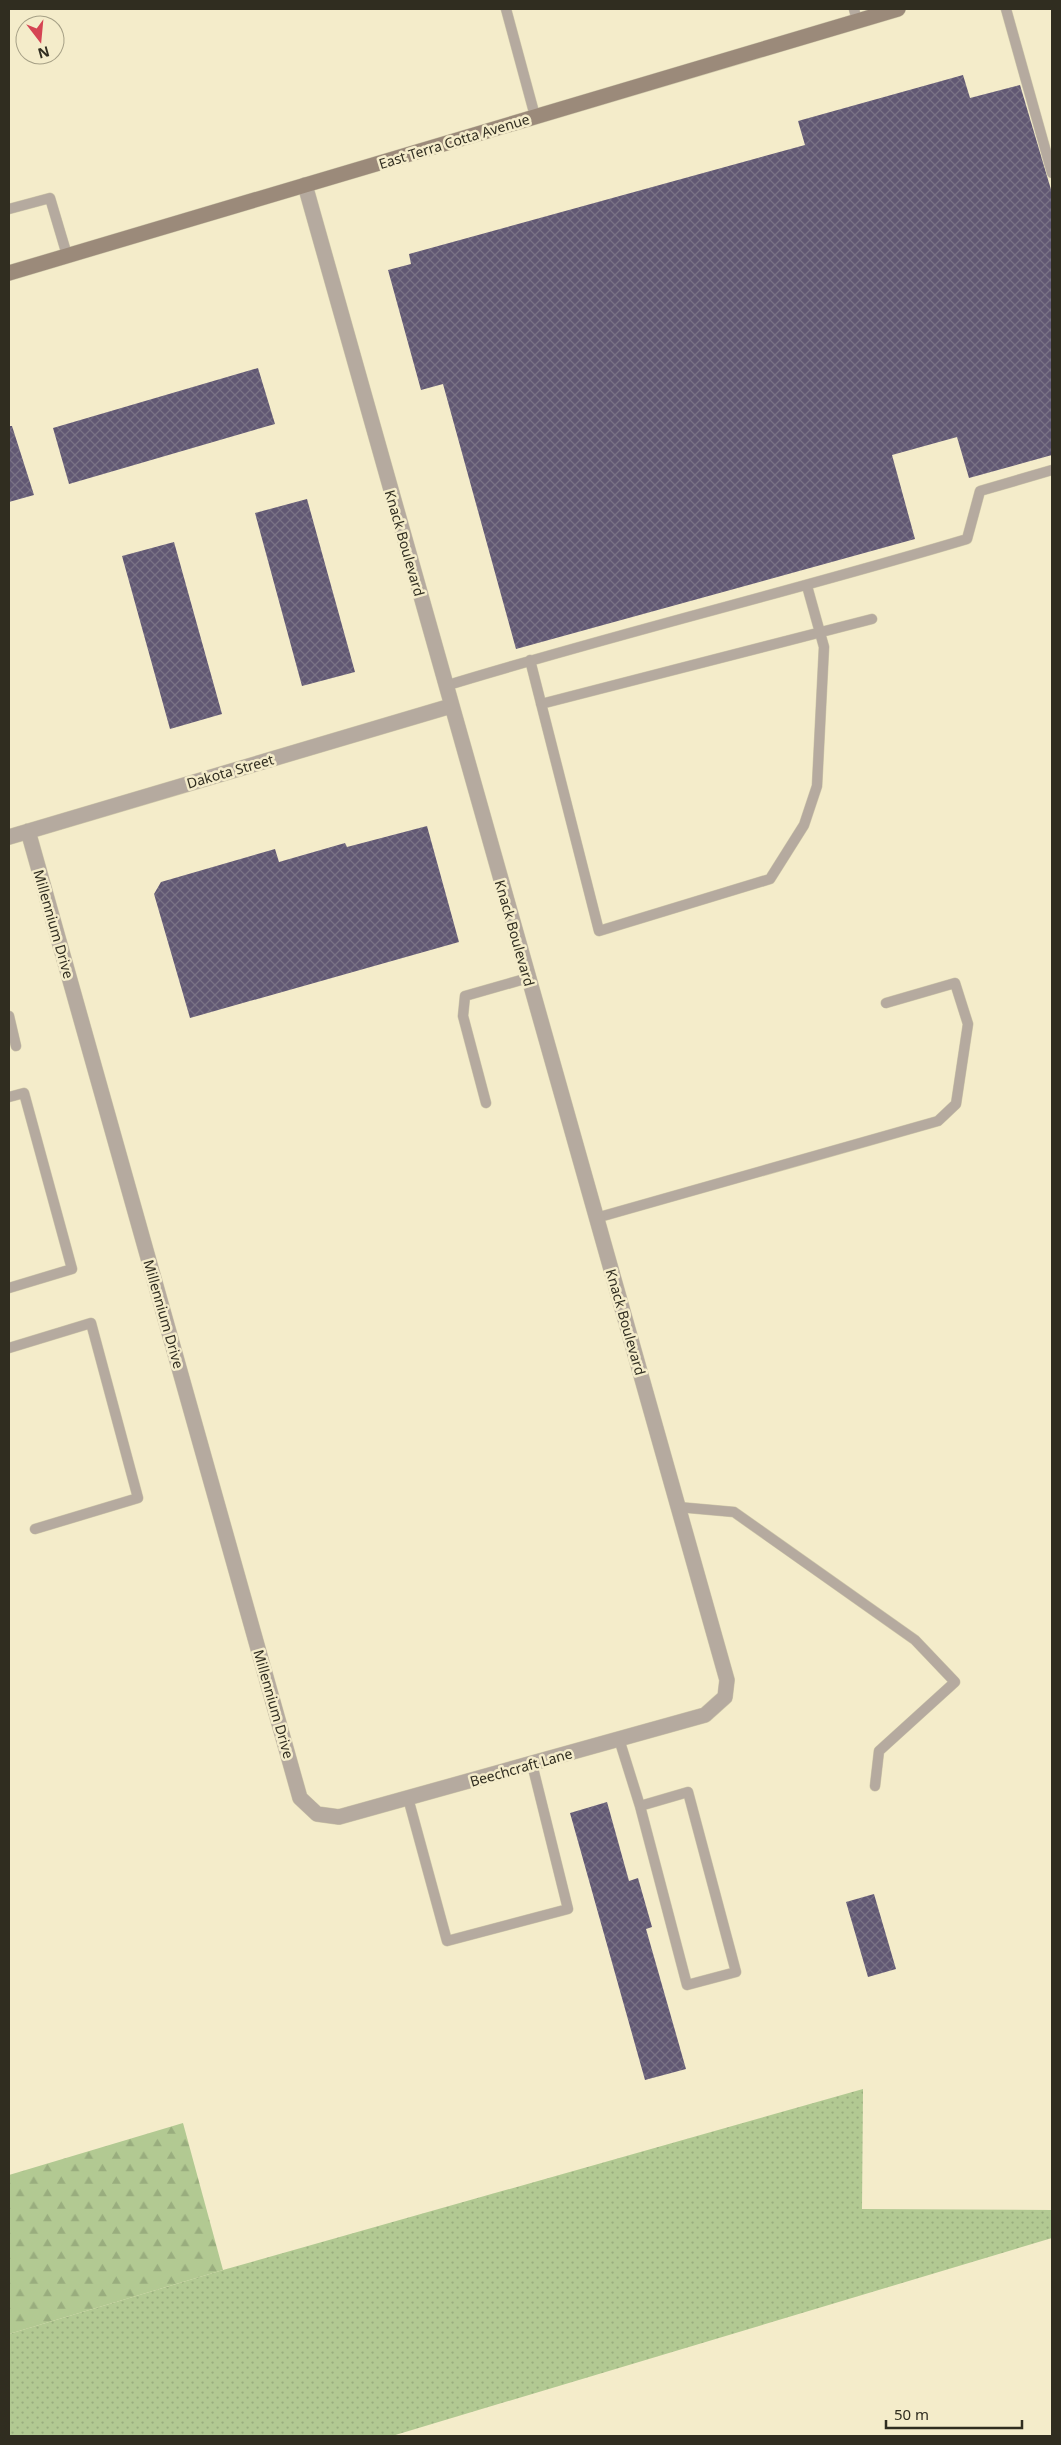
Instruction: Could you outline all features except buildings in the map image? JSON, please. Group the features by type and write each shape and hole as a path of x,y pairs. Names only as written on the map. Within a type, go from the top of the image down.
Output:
{"main road":[{"name":"East Terra Cotta Avenue","path":"9,273 535,116 856,15 898,9"}],"street":[{"name":"Knack Boulevard","path":"305,185 727,1680"},
{"name":"Dakota Street","path":"9,837 451,706"},
{"name":"Millennium Drive","path":"28,831 300,1798"},
{"name":"Beechcraft Lane","path":"300,1798 317,1814 339,1818 705,1715 724,1697 727,1680"}],"lane":[{"path":"506,9 535,116"},
{"path":"1006,9 1052,173"},
{"path":"9,209 50,198 67,255"},
{"path":"445,686 530,660 807,586 967,539 980,491 1052,470"},
{"path":"530,660 599,931 770,879 804,825 817,786 824,647 807,586"},
{"path":"542,704 872,619"},
{"path":"486,1103 463,1016 465,996 528,978"},
{"path":"596,1218 938,1121 956,1104 968,1024 955,983 886,1003"},
{"path":"9,1016 16,1046"},
{"path":"9,1098 24,1093 72,1269 9,1288"},
{"path":"9,1348 91,1323 138,1498 36,1529"},
{"path":"678,1507 734,1512 915,1640 956,1682 879,1751 876,1786"},
{"path":"619,1739 640,1806 687,1985 736,1972 688,1792 640,1806"},
{"path":"408,1798 447,1941 568,1909 532,1764"}],"green space":[{"path":"863,2089 862,2209 1052,2210 1052,2238 392,2436 9,2436 9,2334 223,2270"},
{"path":"183,2123 223,2270 9,2334 9,2175"}]}
